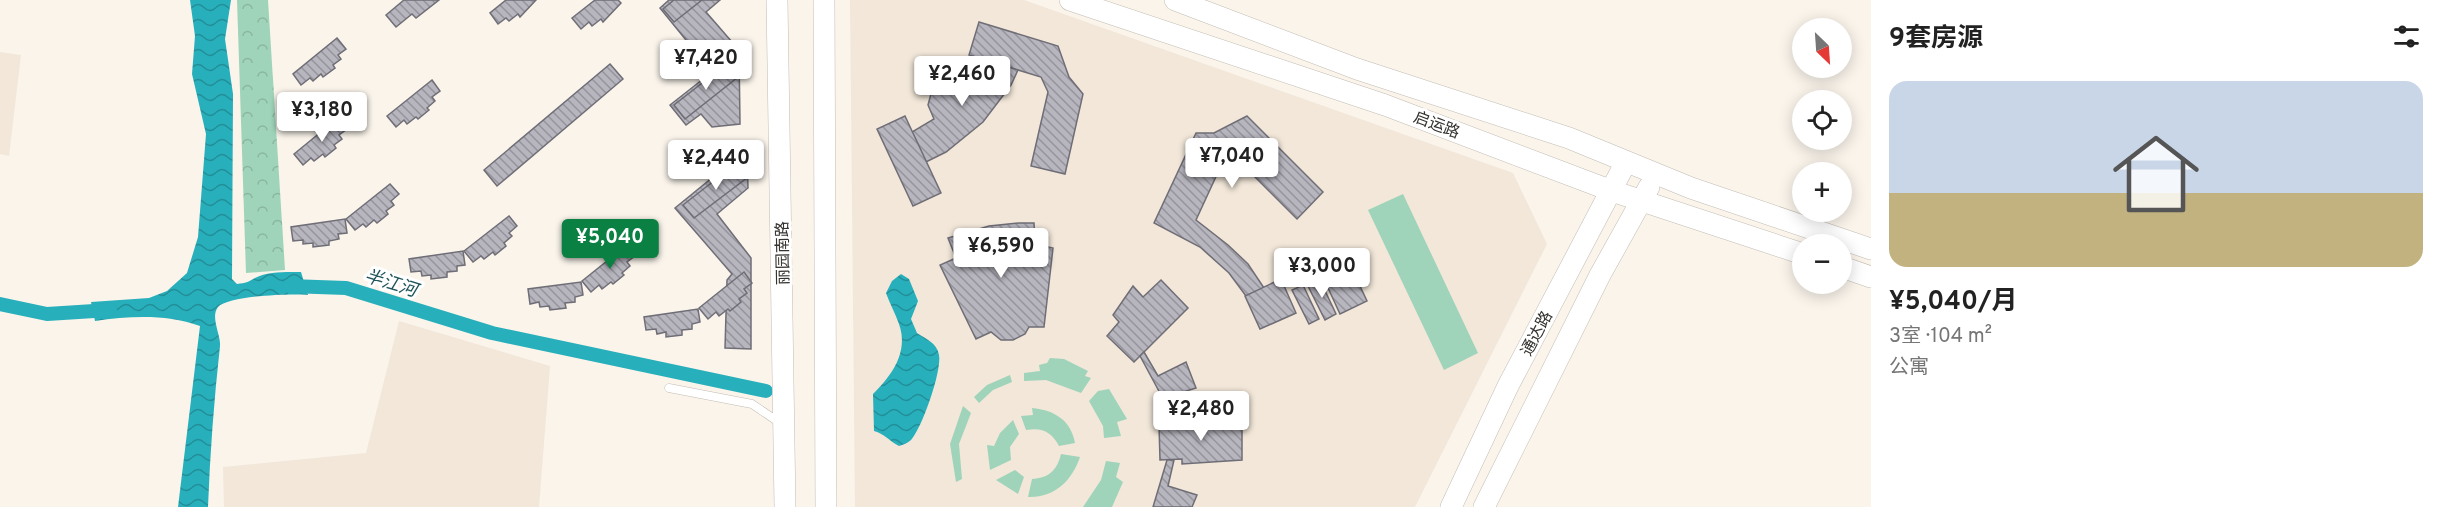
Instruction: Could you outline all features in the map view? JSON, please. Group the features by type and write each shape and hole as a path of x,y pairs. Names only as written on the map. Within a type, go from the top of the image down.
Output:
{"main road":[{"name":"丽园南路","path":"777,0 786,427 785,507"},
{"path":"824,0 826,507"},
{"name":"启运路","path":"1070,0 1385,105 1612,191 1792,250"},
{"name":"启运路","path":"1184,2 1357,69 1569,138 1656,174 1871,249"},
{"name":"通达路","path":"1451,507 1508,386 1626,162"},
{"name":"通达路","path":"1484,507 1600,274 1656,174"},
{"path":"1852,270 1871,277"}],"lane":[{"path":"669,388 752,404 786,427"}],"shaded area":[{"path":"850,0 1024,0 1513,173 1547,244 1415,507 855,507"},
{"path":"0,52 21,55 9,156 0,154"},
{"path":"399,321 550,366 539,507 224,507 223,467 366,453"}],"green space":[{"path":"237,0 268,0 285,270 246,273"},
{"path":"1403,194 1478,353 1444,370 1368,210"},
{"path":"1050,358 1064,359 1088,371 1085,376 1091,378 1081,393 1046,380 1024,381 1024,373 1040,371 1039,365 1047,363"},
{"path":"1010,375 1012,382 993,390 979,403 974,397 987,385"},
{"path":"1109,389 1127,419 1117,422 1121,436 1104,438 1103,426 1089,401 1098,391"},
{"path":"963,406 971,413 959,444 962,479 956,482 950,444"},
{"path":"1032,408 1047,411 1065,422 1070,428 1075,443 1059,446 1046,432 1037,429 1026,430 1021,416 1033,415"},
{"path":"1013,420 1019,434 1010,447 1011,460 990,470 987,445 994,446 1000,433"},
{"path":"1061,454 1080,457 1072,474 1054,491 1046,495 1028,497 1032,479 1043,477 1051,472 1057,465"},
{"path":"1106,461 1120,463 1116,477 1123,482 1112,507 1083,507 1101,480"},
{"path":"1015,470 1024,477 1018,494 996,480"}],"water":[{"path":"190,0 231,0 225,39 233,94 232,279 237,284 266,274 301,272 308,295 289,294 234,300 224,303 216,311 215,321 220,346 212,427 208,507 178,507 200,326 174,319 148,317 95,321 91,302 149,298 167,291 187,273 198,237 206,134 192,74 195,36"},
{"path":"901,274 909,279 918,301 911,319 917,333 936,347 939,363 930,399 920,424 911,440 899,446 874,431 873,394 892,371 900,353 902,334 886,293 892,281"}],"building":[{"path":"404,0 439,0 416,18 412,14 396,27 386,15"},
{"path":"506,0 536,0 520,17 518,14 509,21 506,18 498,24 490,13"},
{"path":"595,0 618,0 621,3 603,22 601,19 592,26 589,22 581,29 572,18"},
{"path":"669,0 720,0 706,12 739,50 740,124 712,127 701,114 686,125 670,105 712,72 660,8"},
{"path":"674,0 702,0 674,22 663,9"},
{"path":"979,22 1058,46 1069,77 1083,94 1065,174 1031,166 1048,92 1041,77 969,55"},
{"path":"337,38 346,49 338,55 341,59 333,65 335,68 323,77 321,74 313,81 310,78 301,85 293,74"},
{"path":"985,60 1018,70 1011,85 983,122 946,152 926,162 912,132 934,119 928,105 936,83 950,76 964,77 971,82"},
{"path":"728,63 738,77 685,119 674,105"},
{"path":"610,64 623,79 497,186 484,170"},
{"path":"432,80 440,91 432,97 435,101 427,108 429,110 418,119 416,117 407,124 404,120 396,127 387,116"},
{"path":"905,116 941,193 913,206 877,129"},
{"path":"1247,116 1323,192 1297,219 1242,164 1220,168 1196,220 1248,264 1264,288 1246,296 1229,273 1200,247 1154,223 1196,133 1214,133"},
{"path":"338,118 347,129 339,135 342,139 334,145 336,148 325,157 323,154 314,161 311,158 303,165 294,154"},
{"path":"747,154 748,188 717,214 751,258 751,349 725,348 727,280 732,274 675,208 724,168 720,162 727,156"},
{"path":"737,163 748,177 694,218 683,205"},
{"path":"390,184 399,194 391,201 394,205 386,211 388,214 377,223 374,220 366,227 363,224 355,230 346,219"},
{"path":"509,216 517,226 509,233 512,236 504,243 506,246 495,255 493,252 484,259 481,256 473,262 464,251"},
{"path":"345,219 347,233 338,234 339,239 329,241 329,245 313,247 313,243 303,244 303,240 293,241 291,227"},
{"path":"1034,223 1035,244 1053,248 1044,327 1029,327 1025,334 1013,340 1001,340 991,332 976,339 940,265 956,258 948,238 989,226"},
{"path":"627,245 635,256 627,262 630,266 622,273 624,275 613,284 611,282 602,289 599,285 591,292 582,281"},
{"path":"463,251 465,265 457,266 457,271 447,272 447,277 431,279 431,275 422,276 421,271 411,272 409,259"},
{"path":"1350,265 1367,301 1340,314 1323,277"},
{"path":"744,272 752,283 744,289 747,293 739,299 741,302 730,311 728,309 719,316 716,312 708,319 699,308"},
{"path":"1319,278 1336,314 1325,320 1307,284"},
{"path":"1281,279 1296,313 1260,329 1245,296"},
{"path":"1161,280 1188,308 1134,362 1107,336 1119,322 1113,315 1133,286 1143,297"},
{"path":"581,282 583,295 575,297 575,302 565,303 566,308 550,310 549,306 540,307 539,302 530,304 528,289"},
{"path":"1303,285 1319,319 1309,324 1292,290"},
{"path":"698,309 700,322 692,324 692,329 682,330 682,335 666,337 666,332 657,334 656,329 646,330 644,317"},
{"path":"1144,352 1158,376 1186,362 1196,388 1167,397 1174,425 1168,425 1161,395 1140,356"},
{"path":"1182,421 1242,424 1242,460 1182,464 1182,459 1160,460 1159,425 1182,425"},
{"path":"1167,460 1174,460 1168,486 1197,495 1192,507 1153,507"}],"waterway":[{"name":"半江河","path":"289,286 346,288 492,333 766,391"},
{"name":"半江河","path":"0,304 47,314 110,310"}]}
